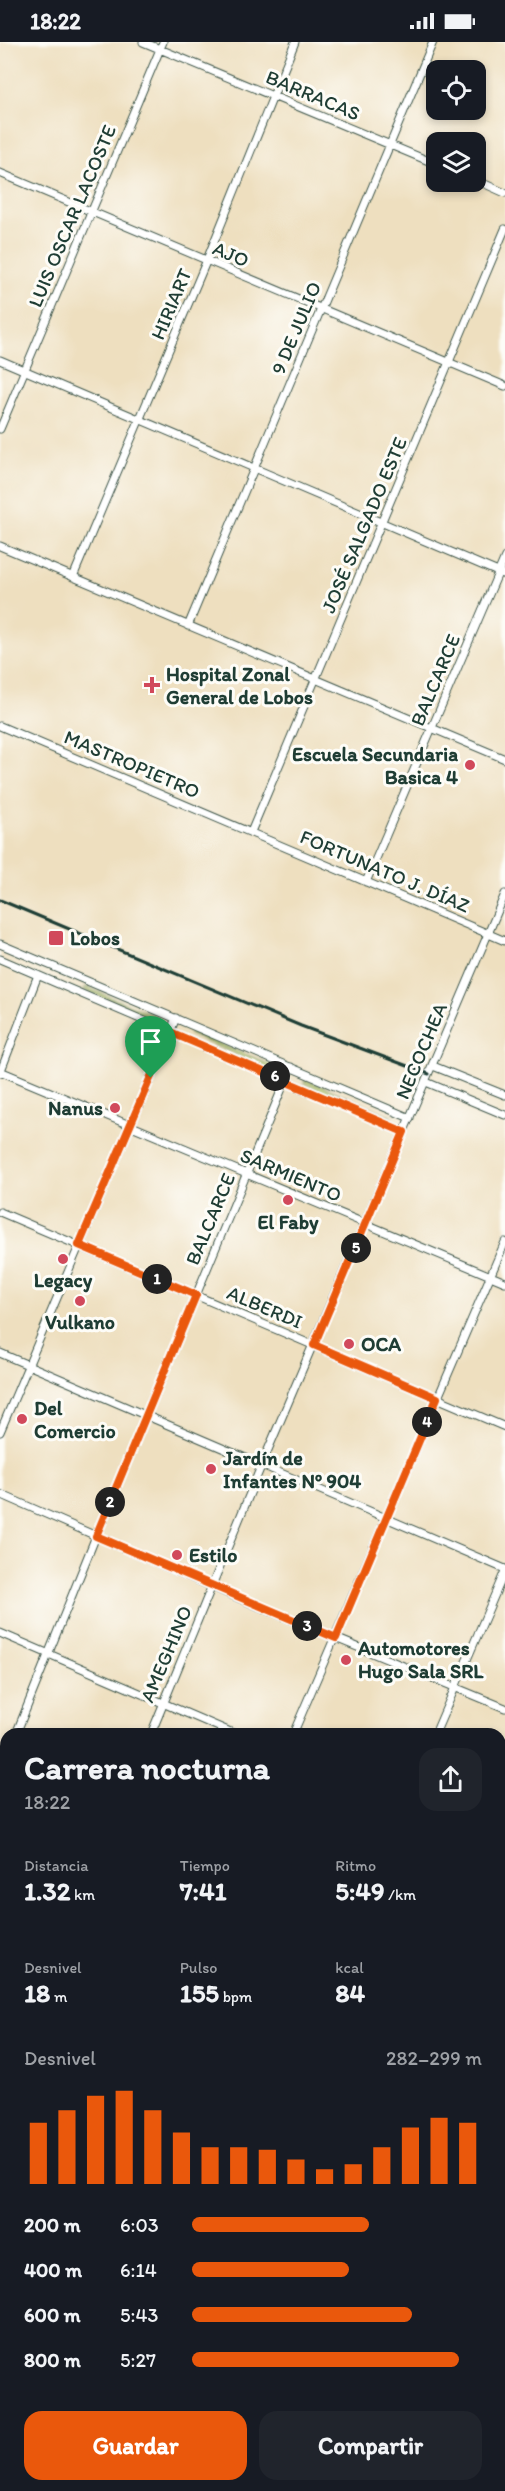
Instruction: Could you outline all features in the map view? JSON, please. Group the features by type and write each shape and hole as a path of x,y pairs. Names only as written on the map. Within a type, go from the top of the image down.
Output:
{"street":[{"name":"BARRACAS","path":"143,42 162,46 273,96 426,160"},
{"name":"HIRIART","path":"73,577 206,262 295,42"},
{"name":"9 DE JULIO","path":"188,626 434,42"},
{"name":"LUIS OSCAR LACOSTE","path":"0,429 162,46"},
{"name":"AJO","path":"0,173 206,262 505,386"},
{"path":"486,184 505,193"},
{"name":"JOSÉ SALGADO ESTE","path":"251,832 505,229"},
{"path":"0,360 502,574"},
{"path":"0,546 505,759"},
{"name":"BALCARCE","path":"366,882 432,728 502,574 505,557"},
{"name":"MASTROPIETRO","path":"0,726 251,832"},
{"name":"FORTUNATO J. DÍAZ","path":"251,832 505,941"},
{"name":"NECOCHEA","path":"212,1587 262,1464 366,1225 505,894"},
{"path":"0,944 410,1118"},
{"path":"10,963 15,950"},
{"path":"0,958 404,1132"},
{"path":"0,1072 38,975"},
{"path":"70,989 75,976"},
{"path":"0,1432 176,1018"},
{"path":"433,1066 505,1095"},
{"name":"BALCARCE","path":"19,1728 291,1067"},
{"name":"SARMIENTO","path":"0,1072 505,1282"},
{"path":"426,1082 505,1115"},
{"name":"ALBERDI","path":"0,1212 505,1427"},
{"path":"296,1728 505,1242"},
{"path":"0,1353 387,1517 505,1570 437,1728"},
{"path":"0,1494 212,1587 505,1708"},
{"name":"AMEGHINO","path":"154,1728 212,1587"},
{"path":"0,1633 221,1728"}],"green space":[{"path":"86,987 156,1016 157,1019 84,990"},
{"path":"190,1031 271,1065 272,1068 269,1069 189,1034"},
{"path":"306,1079 390,1116 391,1119 388,1120 304,1083"}],"railway":[{"path":"0,900 301,1026 429,1074"}],"place":[{"name":"Hospital Zonal General de Lobos","path":"152,685"},
{"name":"Escuela Secundaria Basica 4","path":"470,765"},
{"name":"Lobos","path":"56,938"},
{"name":"Nanus","path":"115,1108"},
{"name":"El Faby","path":"288,1200"},
{"name":"Legacy","path":"63,1259"},
{"name":"Vulkano","path":"80,1301"},
{"name":"OCA","path":"349,1344"},
{"name":"Del Comercio","path":"22,1419"},
{"name":"Jardín de Infantes Nº 904","path":"211,1469"},
{"name":"Estilo","path":"177,1555"},
{"name":"Automotores Hugo Sala SRL","path":"346,1660"}],"route":[{"path":"170,1032 404,1132 314,1345 437,1398 336,1638 96,1536 196,1295 79,1245 151,1078 170,1032"}]}
